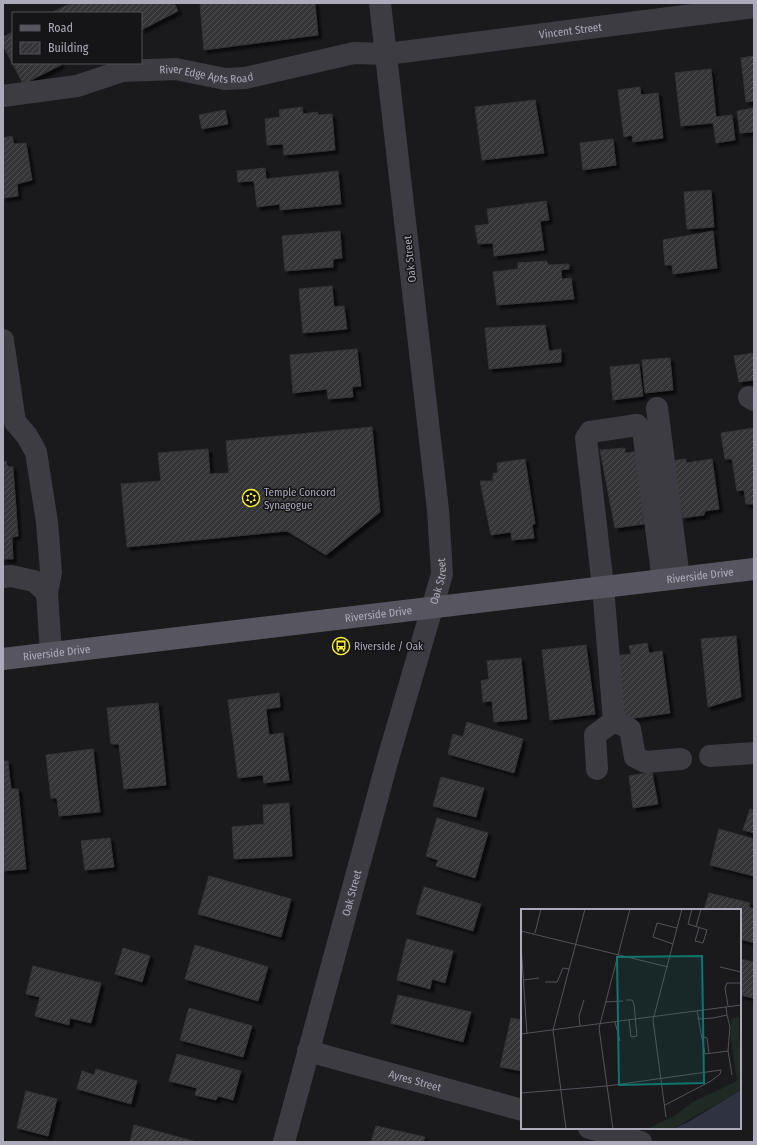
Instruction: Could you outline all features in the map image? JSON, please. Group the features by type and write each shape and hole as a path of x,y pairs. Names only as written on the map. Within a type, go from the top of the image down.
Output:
{"main road":[{"name":"Riverside Drive","path":"3,659 754,569"}],"street":[{"name":"Oak Street","path":"284,1142 387,762 442,574 438,510 380,3"},
{"name":"Vincent Street","path":"387,54 754,7"},
{"name":"River Edge Apts Road","path":"3,96 77,86 122,71 176,69 225,79 245,78 354,53 387,54"},
{"path":"3,340 9,421 27,436 36,452 47,522 51,572 47,592 51,653"},
{"path":"657,408 671,579"},
{"path":"614,721 603,587 586,438 590,432 637,425 643,431 671,579"},
{"path":"3,577 11,576 34,581 47,592"},
{"path":"614,721 630,729 635,757 645,762 681,760"},
{"path":"597,768 595,735 614,721"},
{"path":"710,756 754,753"},
{"name":"Ayres Street","path":"308,1051 521,1110"},
{"path":"593,1129 641,1142"}],"building":[{"path":"71,3 174,3 178,11 142,29 142,12 53,12"},
{"path":"204,3 315,3 318,35 204,50 200,5"},
{"path":"12,32 12,63 3,45 3,37"},
{"path":"754,56 754,101 746,102 741,58"},
{"path":"13,64 60,64 61,65 23,84"},
{"path":"711,69 716,117 732,115 735,140 716,143 713,123 681,126 675,73"},
{"path":"640,87 641,95 658,93 663,138 633,142 632,135 624,137 618,90"},
{"path":"535,100 544,153 482,160 475,107"},
{"path":"302,107 303,114 318,112 318,115 332,114 335,150 284,155 283,144 267,145 265,119 280,117 279,110"},
{"path":"754,108 754,132 740,133 737,111"},
{"path":"225,110 228,124 202,129 199,115"},
{"path":"12,136 14,144 26,143 32,180 17,184 18,196 3,198 3,138"},
{"path":"613,139 616,165 583,170 580,143"},
{"path":"265,168 266,179 338,171 341,204 280,210 280,204 257,207 254,181 238,182 237,171"},
{"path":"711,190 714,227 687,229 684,192"},
{"path":"546,201 549,220 540,221 544,250 494,256 493,243 478,244 475,226 489,224 487,209"},
{"path":"340,231 342,258 333,259 333,267 285,271 282,236"},
{"path":"713,231 717,268 673,274 672,265 665,265 663,240"},
{"path":"546,261 549,265 569,264 569,269 561,270 562,279 571,278 574,299 497,305 493,272 518,269 518,263"},
{"path":"332,286 334,307 344,306 347,329 303,333 299,289"},
{"path":"545,325 549,351 561,349 561,362 489,369 485,328"},
{"path":"357,349 361,386 352,387 353,397 328,399 327,389 293,393 290,355"},
{"path":"754,353 754,380 739,382 734,356"},
{"path":"670,358 673,390 645,393 642,360"},
{"path":"639,364 643,396 613,400 610,367"},
{"name":"Temple Concord Synagogue","path":"372,427 380,512 326,555 287,531 127,547 121,484 161,481 158,453 208,449 210,474 229,473 226,441"},
{"path":"754,428 754,504 746,504 744,490 737,491 732,459 725,459 721,433"},
{"path":"625,448 625,453 640,451 651,513 643,514 644,524 615,528 600,450"},
{"path":"525,459 535,524 532,524 534,538 512,540 511,532 491,535 480,481 493,481 493,473 498,473 497,463"},
{"path":"686,459 686,463 712,459 719,509 705,511 704,515 683,518 674,476 669,461"},
{"path":"6,461 7,466 13,467 18,536 12,537 13,559 3,559 3,462"},
{"path":"736,636 741,697 708,707 701,639"},
{"path":"647,643 649,653 662,651 670,713 621,720 613,656 631,654 629,646"},
{"path":"586,645 595,714 550,720 542,650"},
{"path":"521,658 527,719 494,722 492,701 483,702 481,681 489,679 487,661"},
{"path":"279,693 280,707 266,709 269,735 283,733 289,780 264,783 263,775 238,778 228,700"},
{"path":"158,703 166,785 124,789 119,744 111,744 107,708"},
{"path":"467,722 523,739 514,773 448,754 453,734 463,737"},
{"path":"93,749 100,812 59,816 57,798 51,798 46,755"},
{"path":"3,761 8,761 11,789 18,789 26,869 3,871"},
{"path":"652,772 658,804 633,808 629,776"},
{"path":"441,777 484,788 476,817 433,806"},
{"path":"289,803 292,856 234,859 232,827 264,824 263,805"},
{"path":"750,809 754,810 754,833 743,830"},
{"path":"437,818 488,833 475,878 436,866 438,860 426,856"},
{"path":"719,829 754,839 754,876 710,865"},
{"path":"110,838 114,867 85,870 81,841"},
{"path":"209,876 291,899 281,937 198,914"},
{"path":"424,887 481,904 473,931 416,914"},
{"path":"709,893 750,903 749,907 754,909 754,943 741,939 741,909 704,909"},
{"path":"407,939 453,951 445,983 432,979 430,989 397,980"},
{"path":"195,945 268,967 258,1001 185,979"},
{"path":"123,948 150,956 142,982 115,974"},
{"path":"741,959 754,962 753,998 741,995"},
{"path":"33,966 101,983 91,1023 70,1018 69,1025 35,1016 40,997 26,994"},
{"path":"398,995 471,1012 463,1042 391,1023"},
{"path":"189,1008 252,1026 243,1057 180,1040"},
{"path":"511,1018 521,1020 521,1071 500,1067"},
{"path":"177,1054 241,1071 233,1100 218,1096 216,1100 195,1095 197,1088 169,1081"},
{"path":"96,1069 137,1081 131,1104 77,1089 82,1071 94,1075"},
{"path":"26,1091 57,1099 48,1136 17,1128"},
{"path":"134,1125 197,1142 130,1142"},
{"path":"376,1126 425,1137 423,1142 371,1142"}],"place":[{"name":"Temple Concord Synagogue","path":"251,498"},
{"name":"Riverside / Oak","path":"341,646"}]}
